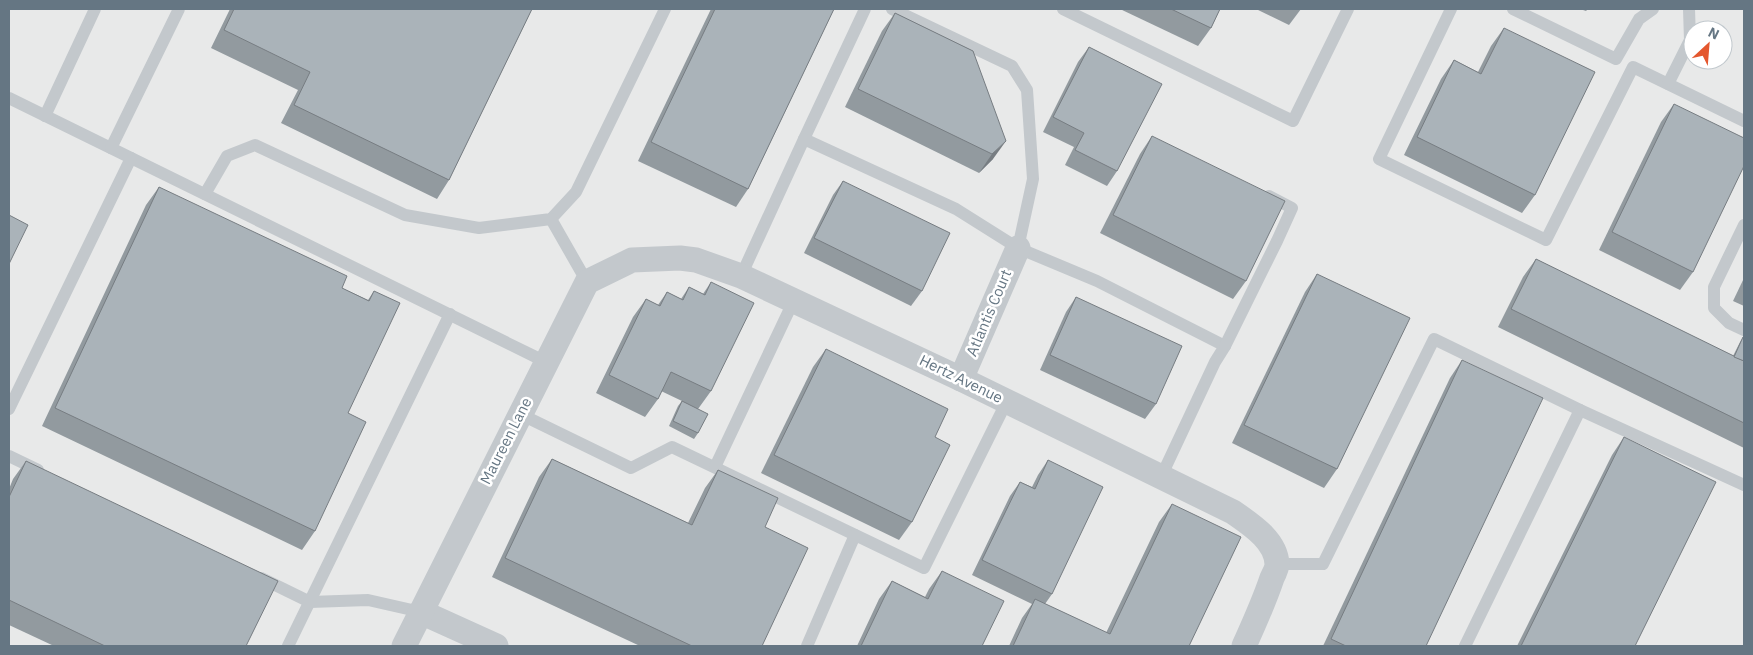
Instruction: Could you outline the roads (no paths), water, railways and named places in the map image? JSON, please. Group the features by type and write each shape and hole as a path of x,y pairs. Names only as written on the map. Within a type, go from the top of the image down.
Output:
{"street":[{"name":"Atlantis Court","path":"961,379 1018,248"},
{"name":"Hertz Avenue","path":"587,282 632,260 680,258 711,264 794,300 961,379 1233,512 1261,534 1274,556"},
{"name":"Maureen Lane","path":"404,646 587,282"},
{"path":"1244,646 1262,608 1274,556"},
{"path":"421,612 496,646"}],"lane":[{"path":"44,116 95,9"},
{"path":"111,148 179,9"},
{"path":"205,194 227,156 255,145 405,214 479,228 551,219 576,192 665,9"},
{"path":"741,276 866,9"},
{"path":"892,9 1012,66 1027,90 1034,179 1018,248"},
{"path":"1062,9 1293,121 1348,9"},
{"path":"1451,9 1379,158 1546,240 1633,67"},
{"path":"1512,9 1744,121"},
{"path":"1616,59 1638,19 1653,9"},
{"path":"1668,84 1690,40 1688,9"},
{"path":"9,98 546,362"},
{"path":"804,139 956,209 1018,248 1097,281 1225,346"},
{"path":"9,410 131,158"},
{"path":"1161,477 1215,362 1225,346 1292,208 1257,191"},
{"path":"551,219 587,282"},
{"path":"1744,225 1714,287 1714,308 1729,323 1744,330"},
{"path":"715,467 794,300"},
{"path":"288,646 450,314"},
{"path":"1274,556 1323,564 1434,340 1580,410 1744,485"},
{"path":"520,414 630,468 672,447 924,568 1007,401"},
{"path":"1465,646 1580,410"},
{"path":"9,456 53,477"},
{"path":"807,646 855,535"},
{"path":"248,572 310,602 368,600 421,612"}]}
